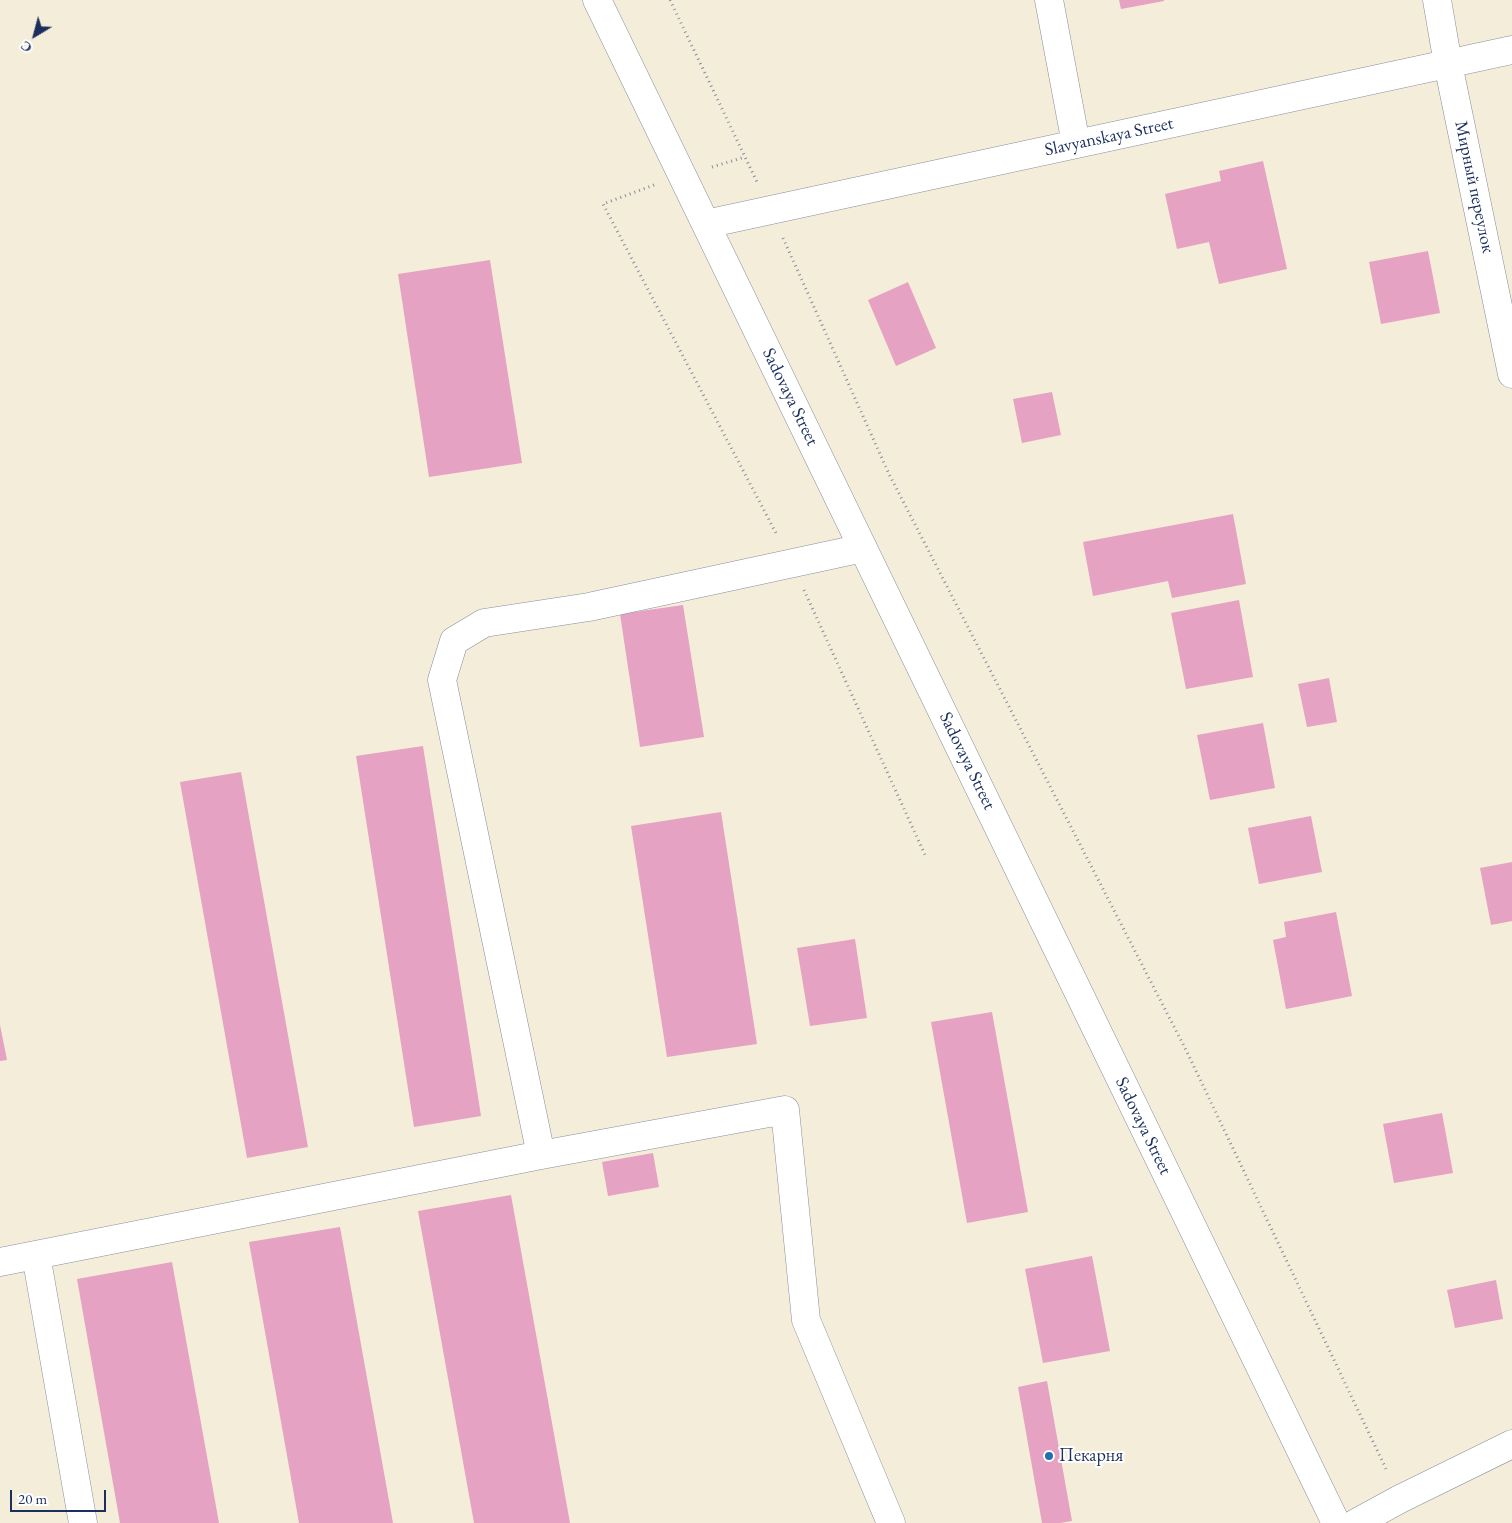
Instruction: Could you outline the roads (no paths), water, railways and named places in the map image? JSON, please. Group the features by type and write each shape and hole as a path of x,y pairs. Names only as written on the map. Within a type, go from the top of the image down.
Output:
{"street":[{"name":"Sadovaya Street","path":"596,0 1336,1523"},
{"path":"1049,0 1076,144"},
{"name":"Мирный переулок","path":"1437,0 1448,64 1512,374"},
{"name":"Slavyanskaya Street","path":"706,224 1512,50"},
{"path":"540,1155 442,680 454,641 484,622 589,607 863,548"},
{"path":"0,1262 540,1155 785,1110 806,1320 890,1523"},
{"path":"36,1255 83,1523"},
{"path":"1356,1523 1400,1499 1512,1444"}],"place":[{"name":"Пекарня","path":"1049,1456"}]}
